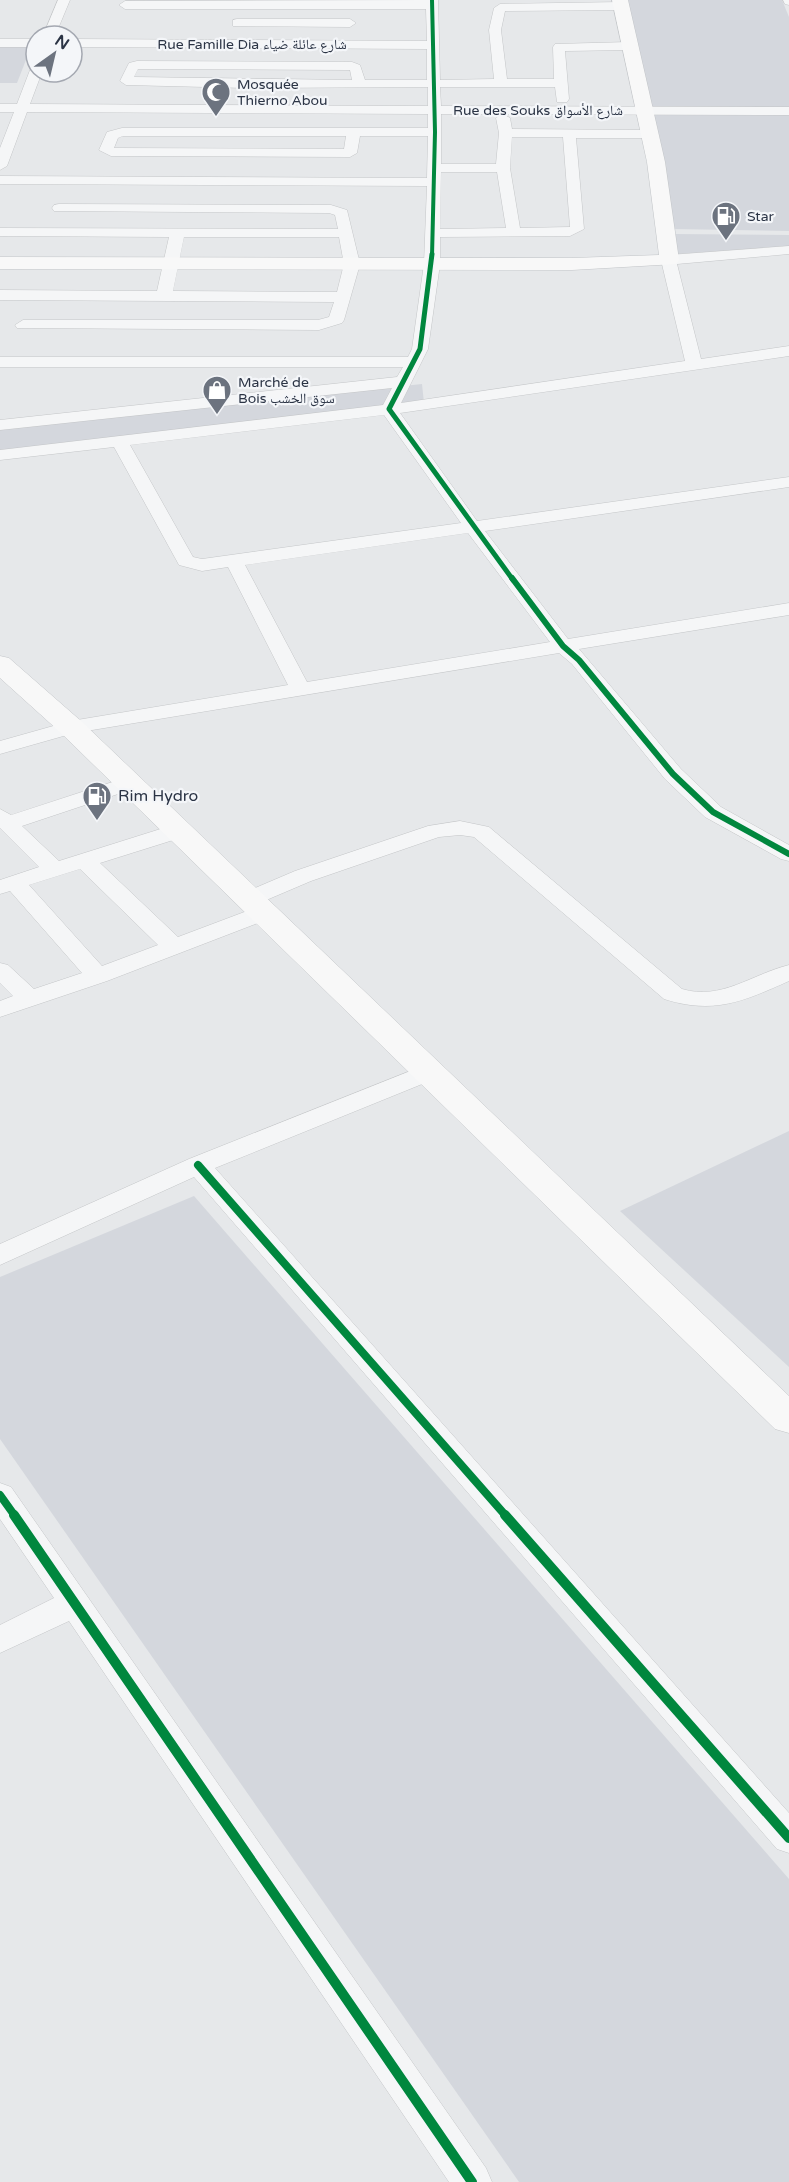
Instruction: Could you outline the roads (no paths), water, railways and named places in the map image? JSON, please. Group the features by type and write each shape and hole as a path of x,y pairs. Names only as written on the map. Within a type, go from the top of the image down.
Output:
{"main road":[{"path":"0,263 572,264 669,260 667,231 645,110 621,3"},
{"path":"0,664 71,728 789,1419"}],"street":[{"path":"55,24 64,0"},
{"path":"120,19 126,3 282,2 362,5 432,2 435,109 432,264 420,350 401,382 389,409"},
{"path":"501,84 495,30 499,9 552,11 621,3"},
{"path":"223,22 356,23 361,21 362,5"},
{"path":"0,43 24,43"},
{"name":"Rue Famille Dia شارع عائلة ضياء","path":"84,43 433,45"},
{"path":"563,110 559,47 632,52"},
{"path":"358,84 355,67 309,65 137,65 133,66 126,81 246,84 358,84 434,84 501,84 560,84"},
{"path":"0,166 30,84"},
{"path":"231,131 246,84"},
{"name":"Rue des Souks شارع الأسواق","path":"0,108 789,111"},
{"path":"502,110 506,133 503,168 513,227"},
{"path":"350,153 111,153 106,150 112,135 118,132 435,132"},
{"path":"351,181 350,153 354,132"},
{"path":"506,133 649,134"},
{"path":"432,233 577,220 569,133"},
{"path":"0,180 351,181 503,168"},
{"path":"51,233 69,180"},
{"path":"23,324 319,325 336,320 352,264 342,213 331,209 59,208"},
{"path":"0,232 346,233"},
{"path":"164,296 177,234"},
{"path":"694,364 669,260 789,250"},
{"path":"0,295 343,297"},
{"path":"37,295 3,362 412,362"},
{"path":"0,454 389,409 789,351"},
{"path":"0,425 401,382"},
{"path":"389,409 472,526 563,646 579,660 673,774 713,812 784,846"},
{"path":"119,441 186,561 202,565 789,482"},
{"path":"234,561 300,689"},
{"path":"0,748 71,728 789,609"},
{"path":"54,869 4,819 128,783"},
{"path":"0,1009 98,976 174,946 336,865 436,831 460,828 481,832 673,994 688,1001 704,1001 734,995 789,972"},
{"path":"98,976 7,884 178,831"},
{"path":"84,860 174,946"},
{"path":"0,970 29,999"},
{"path":"0,1255 198,1165 428,1072"},
{"path":"198,1165 789,1838"},
{"path":"0,1495 472,2182"},
{"path":"0,1640 74,1603"}],"place":[{"name":"Mosquée Thierno Abou","path":"216,118"},
{"name":"Star","path":"726,242"},
{"name":"Marché de Bois سوق الخشب","path":"217,416"},
{"name":"Rim Hydro","path":"97,822"}]}
